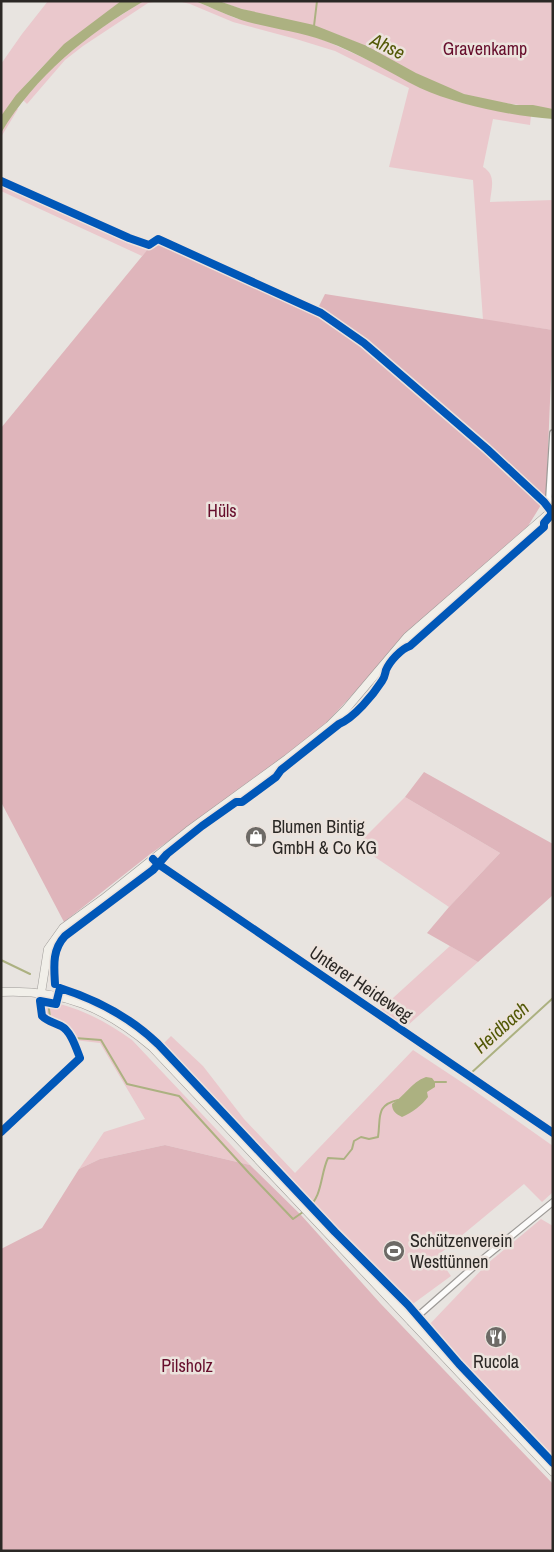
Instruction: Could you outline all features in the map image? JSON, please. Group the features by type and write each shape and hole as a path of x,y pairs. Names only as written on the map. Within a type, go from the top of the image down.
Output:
{"main road":[{"path":"41,993 48,949 58,934 188,831 329,726 407,637 552,511"},
{"path":"1,992 41,993 83,1003 111,1016 152,1047 553,1472"}],"street":[{"path":"552,511 549,497 553,433"},
{"name":"Unterer Heideweg","path":"153,859 553,1133"},
{"path":"411,1322 478,1263 553,1202"}],"green space":[{"path":"48,1 125,1 64,48 36,73 12,103 18,109 1,137 1,64"},
{"path":"144,1 159,1 148,3 83,46 65,60 27,104 23,100 66,54 94,33"},
{"path":"178,1 195,1 235,18 306,34 326,41 377,64 421,88 462,103 531,116 530,125 493,119 483,167 492,178 490,202 553,200 553,330 483,320 473,180 389,167 409,88 335,51 233,22"},
{"name":"Gravenkamp","path":"219,1 553,1 553,109 496,102 463,94 430,81 368,48 336,34 248,11"},
{"path":"1,177 152,245 142,256 1,191"},
{"name":"Hüls","path":"157,238 316,312 325,294 553,330 546,497 528,526 423,619 327,722 287,756 149,855 64,922 1,802 1,428"},
{"path":"424,772 553,844 553,895 478,962 427,933 500,853 405,797"},
{"path":"405,797 500,853 449,907 357,845"},
{"path":"450,946 478,962 406,1027 381,1009"},
{"path":"60,1004 98,1019 132,1040 250,1165 165,1145 100,1159 79,1169 104,1132 145,1119 100,1043 74,1040 65,1028 44,1016 45,1005 57,1009"},
{"path":"171,1036 203,1066 244,1119 295,1173 413,1050 553,1146 553,1192 542,1202 524,1184 437,1256 451,1276 410,1306 161,1046"},
{"name":"Pilsholz","path":"165,1145 250,1165 301,1215 380,1303 553,1484 553,1551 1,1551 1,1249 42,1228 79,1169 100,1159"},
{"path":"541,1219 553,1226 553,1458 428,1326 488,1263"}],"shaded area":[{"path":"121,1 144,1 82,42 64,58 30,93 1,133 1,116 16,95 64,44"},
{"path":"195,1 219,1 242,9 314,25 367,46 416,73 464,94 516,105 533,105 553,109 553,119 502,112 451,100 420,88 338,46 306,35 241,20"},
{"path":"426,1077 432,1078 435,1082 435,1087 427,1092 428,1097 426,1100 402,1117 396,1113 392,1104 416,1082"}],"waterway":[{"path":"314,26 317,1"},
{"name":"Heidbach","path":"1,960 30,974"},
{"name":"Heidbach","path":"470,1074 553,998"},
{"name":"Heidbach","path":"49,1009 50,1017 68,1028 75,1038 101,1040 127,1084 179,1096 293,1219 303,1212"},
{"name":"Heidbach","path":"435,1082 446,1082"},
{"name":"Heidbach","path":"307,1209 319,1192 328,1158 344,1159 352,1149 354,1141 361,1137 369,1139 378,1137 382,1109 391,1102 398,1100"}],"cycle path":[{"path":"1,181 129,238 149,245 158,239 321,313 364,343 487,449 544,502 551,511"},
{"path":"55,984 54,965 56,953 65,936 153,870 167,854 202,826 236,802 242,802 276,777 281,770 357,711 378,687 384,678 386,670 396,656 410,646 544,527 544,523 551,515 551,511"},
{"path":"153,859 553,1133"},
{"path":"1,1132 80,1058 73,1040 65,1028 42,1016 40,1001 56,1004 60,988 113,1010 158,1044 335,1232 408,1305 459,1364 553,1463"}],"place":[{"name":"Blumen Bintig GmbH & Co KG","path":"256,837"},
{"name":"Schützenverein Westtünnen","path":"394,1251"},
{"name":"Rucola","path":"496,1337"}],"water label":[{"name":"Ahse","path":"388,46"}]}
